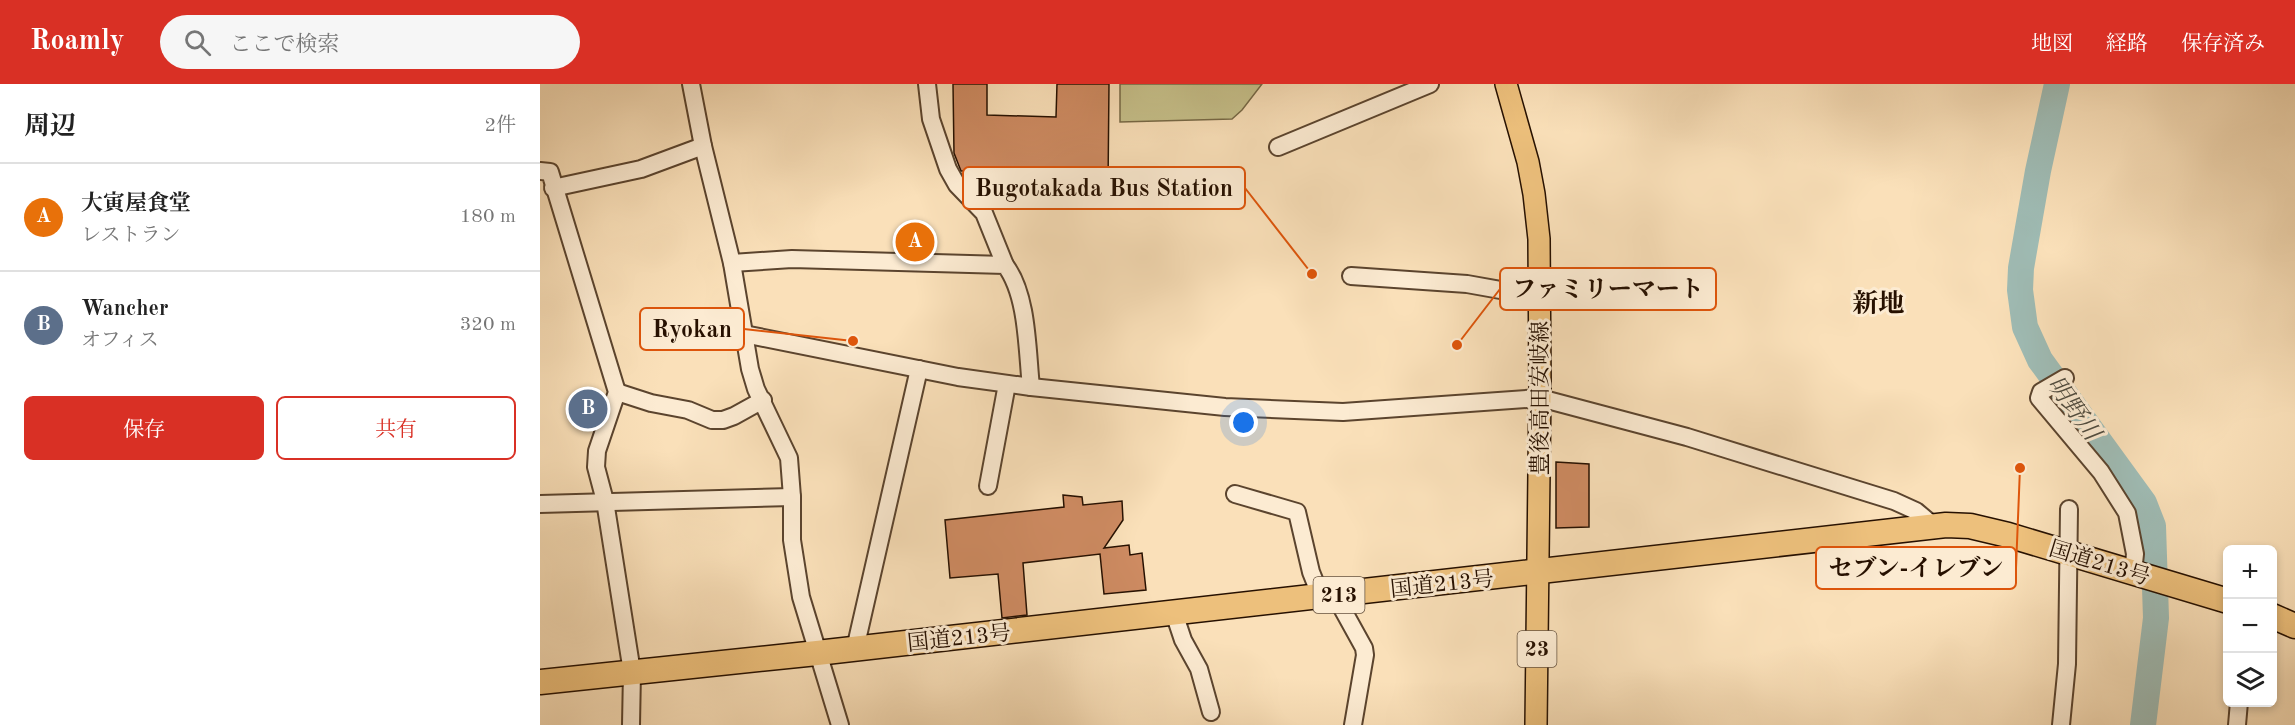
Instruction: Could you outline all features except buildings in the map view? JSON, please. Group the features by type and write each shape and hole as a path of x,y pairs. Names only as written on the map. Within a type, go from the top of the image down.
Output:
{"highway":[{"name":"国道213号","path":"540,682 855,649 1958,525 1981,528 2223,600"},
{"path":"2277,618 2295,626"}],"main road":[{"name":"豊後高田安岐線","path":"1506,84 1534,194 1539,239 1538,573"},
{"name":"23","path":"1536,725 1538,573"}],"street":[{"path":"691,84 703,146 732,263 750,369 789,458 795,566 801,597 840,725"},
{"path":"927,84 931,119 948,169 957,185 988,220 1005,264 1014,278 1021,305 1031,387"},
{"path":"1278,147 1430,84"},
{"path":"553,188 640,169 703,146"},
{"path":"540,171 550,172 617,392 596,459 605,501 632,672 631,725"},
{"path":"978,206 990,194 1004,188 1048,188"},
{"path":"732,263 792,259 1005,264"},
{"path":"1351,276 1467,284 1540,297"},
{"path":"744,334 1007,384 1225,407 1343,412 1540,398 1687,437 1894,501 1916,511 1935,527"},
{"path":"855,649 919,369"},
{"path":"2065,378 2041,392 2038,398 2101,472 2127,513 2134,554 2133,572"},
{"path":"988,486 1007,384"},
{"path":"617,392 651,403 688,410 712,420 723,420 734,416 763,400"},
{"path":"1235,494 1297,512 1311,572 1343,610 1364,648 1365,655 1353,725"},
{"path":"540,504 792,497"},
{"path":"2061,725 2067,664 2069,509"},
{"path":"1174,613 1183,640 1199,669 1211,712"},
{"path":"2236,725 2238,707"}],"shaded area":[{"path":"1120,84 1262,84 1232,119 1120,122"}],"waterway":[{"name":"明野川","path":"2057,84 2038,171 2021,268 2020,290 2025,327 2040,360 2144,503 2153,526 2156,618 2143,725"}],"place":[{"name":"大寅屋食堂","path":"915,242"},
{"name":"Bugotakada Bus Station","path":"1312,274"},
{"name":"Ryokan","path":"853,341"},
{"name":"ファミリーマート","path":"1457,345"},
{"name":"Wancher","path":"588,409"},
{"name":"セブン-イレブン","path":"2020,468"}],"district":[{"name":"新地","path":"1878,303"}]}
